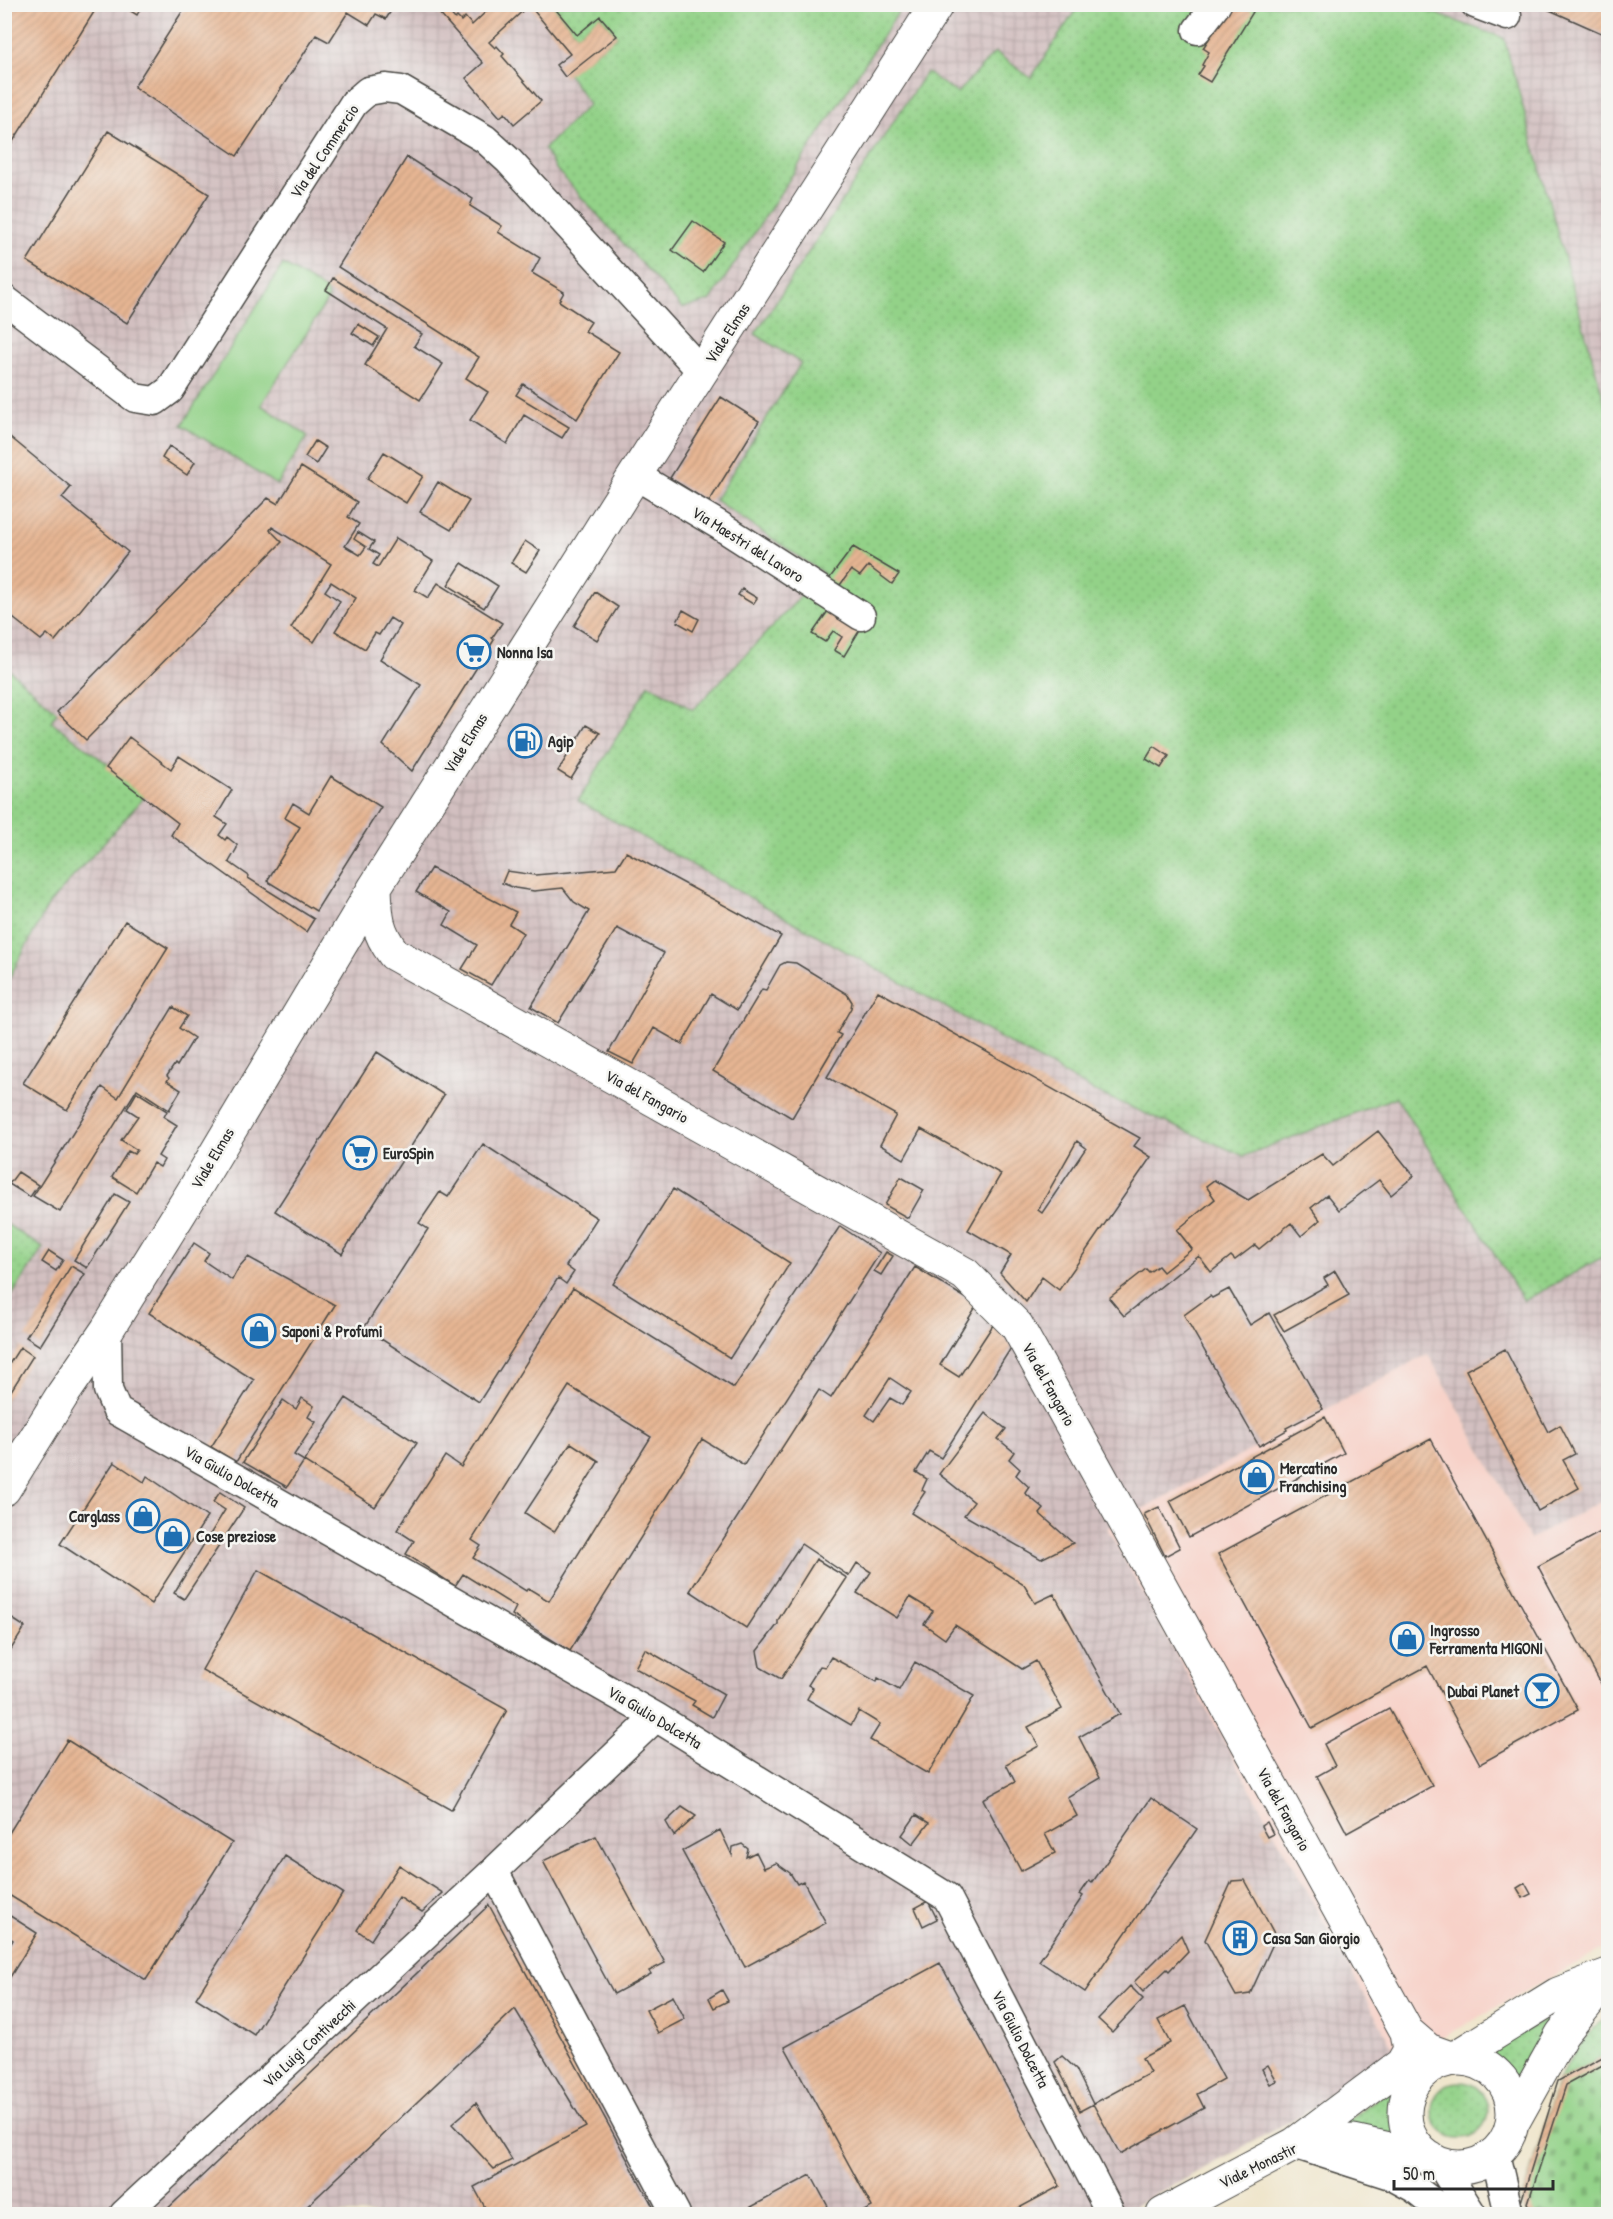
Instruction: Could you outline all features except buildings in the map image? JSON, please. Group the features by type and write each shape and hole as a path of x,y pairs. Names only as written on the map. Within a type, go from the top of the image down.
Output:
{"main road":[{"name":"Viale Elmas","path":"8,1476 107,1330 191,1195 375,887 635,475 937,4"},
{"path":"375,887 376,916 381,937 394,954"},
{"path":"320,977 344,961 369,953 394,954"},
{"name":"Via del Fangario","path":"394,954 965,1274 1017,1326 1407,2032 1428,2050 1453,2059"},
{"path":"1453,2059 1558,1994 1608,1976"},
{"path":"1513,2122 1513,2105 1508,2090 1498,2076 1485,2065 1470,2059 1453,2059 1437,2063 1423,2072 1413,2085 1407,2100 1405,2117 1409,2133 1417,2147 1435,2161 1454,2167 1483,2162 1495,2154 1507,2140 1513,2122 1562,2034 1608,1976"},
{"path":"1295,2144 1402,2064 1410,2050 1407,2032"},
{"name":"Viale Monastir","path":"1162,2214 1295,2144 1354,2141 1435,2161"}],"street":[{"path":"1197,30 1217,4"},
{"path":"1475,4 1507,16"},
{"name":"Via del Commercio","path":"4,299 135,398 155,401 170,390 354,103 368,91 385,88 401,90 485,139 509,161 702,372"},
{"name":"Via Maestri del Lavoro","path":"635,475 719,525 861,616"},
{"name":"Via Giulio Dolcetta","path":"107,1330 108,1389 117,1411 656,1717 947,1897 1111,2214"},
{"name":"Via Luigi Contivecchi","path":"124,2214 494,1871 656,1717"},
{"path":"494,1871 676,2214"},
{"path":"1295,2144 1390,2175 1414,2188 1447,2214"},
{"path":"1495,2154 1509,2214"},
{"path":"1435,2161 1472,2214"}],"shaded area":[{"path":"5,5 552,5 577,35 600,16 617,36 568,74 590,104 710,301 903,5 1079,5 1031,78 957,93 925,73 755,333 801,363 716,500 823,573 693,711 649,684 578,801 1098,1093 1244,1156 1396,1097 1524,1301 1608,1254 1608,1498 1530,1539 1428,1354 1107,1528 1400,2061 1120,2214 5,2214 4,1306 43,1248 5,1223 5,986 49,904 147,794 50,721 57,711 5,666"},
{"path":"1411,5 1608,5 1608,415 1504,39"},
{"path":"1428,1354 1530,1539 1608,1498 1608,1946 1400,2061 1107,1528"}],"green space":[{"path":"552,5 903,5 710,301 682,308 556,169 544,149 589,104 568,74 617,36 600,16 577,35"},
{"path":"1079,5 1411,5 1504,38 1608,415 1608,1254 1524,1301 1396,1097 1244,1156 1098,1093 578,801 649,684 693,710 823,573 715,500 801,363 755,334 926,72 957,93 995,52 1031,78"},
{"path":"283,264 326,290 328,299 261,405 308,436 277,485 182,425"},
{"path":"5,666 57,712 51,721 147,794 49,904 5,986"},
{"path":"5,1223 43,1248 5,1306"},
{"path":"1556,2014 1518,2084 1495,2058 1485,2051"},
{"path":"1608,2015 1608,2054 1558,2081 1580,2045"},
{"path":"1608,2054 1608,2214 1527,2214 1521,2202 1558,2081"},
{"path":"1402,2081 1396,2117 1404,2138 1339,2126"},
{"path":"1460,2082 1471,2084 1480,2090 1486,2099 1488,2110 1486,2121 1480,2130 1471,2136 1460,2138 1449,2136 1440,2130 1434,2121 1432,2110 1434,2099 1440,2090 1449,2084"}],"place":[{"name":"Nonna Isa","path":"474,652"},
{"name":"Agip","path":"525,741"},
{"name":"EuroSpin","path":"360,1153"},
{"name":"Saponi & Profumi","path":"259,1331"},
{"name":"Mercatino Franchising","path":"1257,1477"},
{"name":"Carglass","path":"143,1516"},
{"name":"Cose preziose","path":"173,1536"},
{"name":"Ingrosso Ferramenta MIGONI","path":"1407,1639"},
{"name":"Dubai Planet","path":"1542,1691"},
{"name":"Casa San Giorgio","path":"1240,1938"}]}
